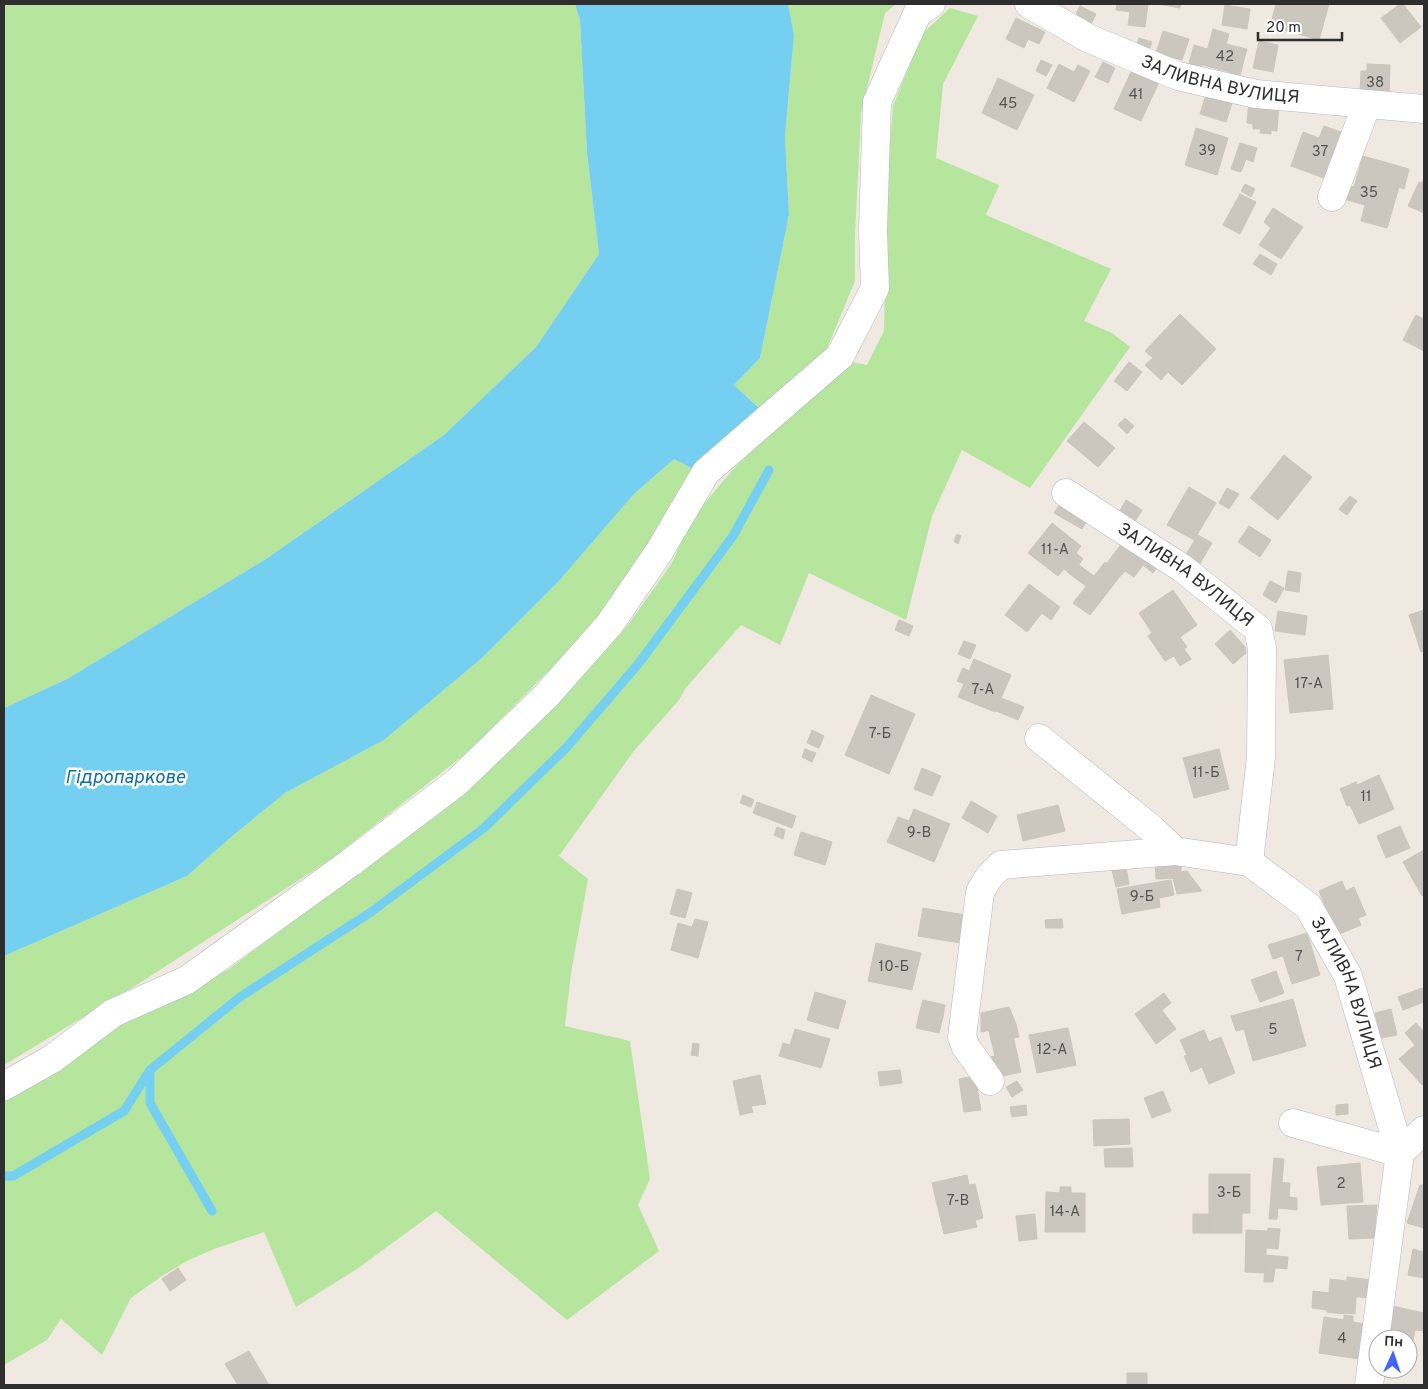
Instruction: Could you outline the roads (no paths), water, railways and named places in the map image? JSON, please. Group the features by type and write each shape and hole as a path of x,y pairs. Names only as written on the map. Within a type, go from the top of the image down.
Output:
{"street":[{"path":"4,1086 52,1059 113,1014 187,980 350,863 457,782 546,696 609,625 659,552 706,472 840,356 874,288 873,232 877,102 918,12 931,4"},
{"name":"ЗАЛИВНА ВУЛИЦЯ","path":"1029,4 1088,38 1178,76 1256,94 1424,110"},
{"path":"1332,197 1367,104"},
{"name":"ЗАЛИВНА ВУЛИЦЯ","path":"1066,493 1182,568 1258,629 1262,648 1261,757 1249,862"},
{"path":"1039,738 1152,829 1174,851"},
{"name":"ЗАЛИВНА ВУЛИЦЯ","path":"990,1081 966,1047 962,1038 980,892 989,877 1001,865 1174,851 1249,862 1308,906 1348,976 1400,1153 1370,1385"},
{"path":"1293,1123 1400,1153 1424,1130"}],"water":[{"name":"Гідропаркове","path":"575,4 788,4 794,35 785,136 789,215 760,358 734,385 760,409 695,470 674,459 634,494 558,582 482,658 384,740 285,793 187,876 4,956 4,708 67,679 266,559 444,435 536,347 599,254 587,153 580,20"}],"waterway":[{"path":"4,1176 13,1176 124,1111 150,1070 240,997 371,912 484,828 566,748 639,663 733,536 769,470"},
{"path":"150,1071 150,1103 212,1211"}]}
